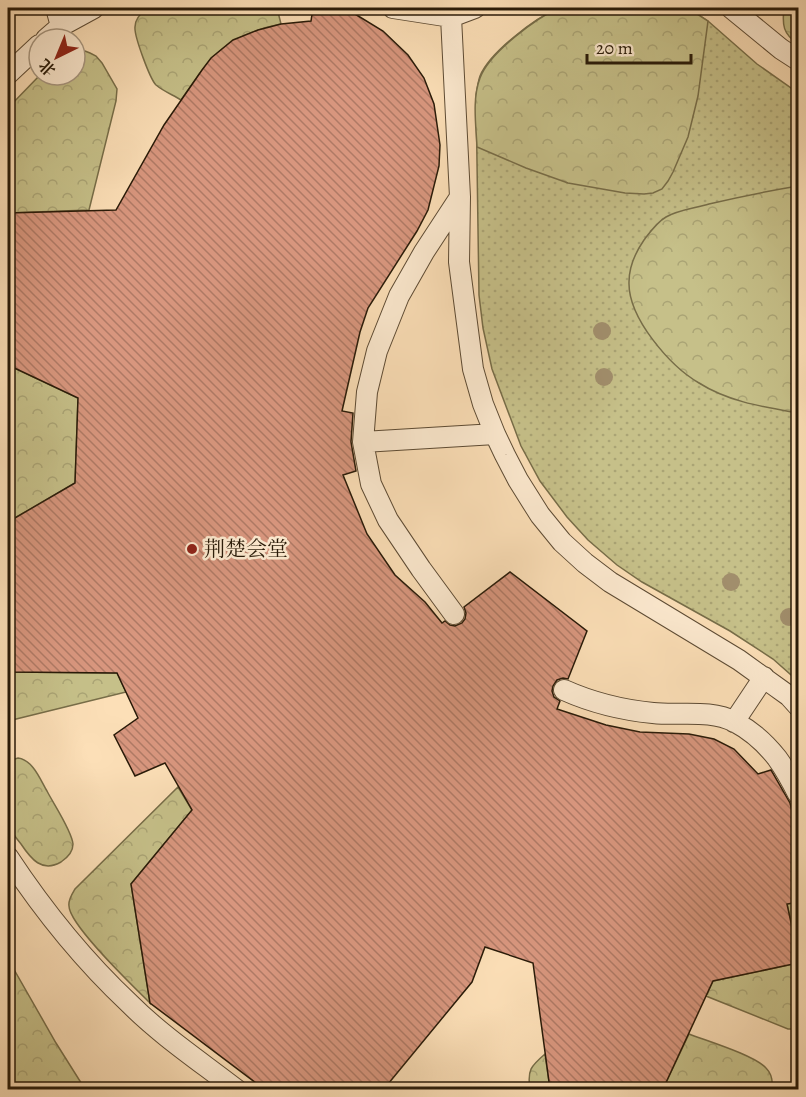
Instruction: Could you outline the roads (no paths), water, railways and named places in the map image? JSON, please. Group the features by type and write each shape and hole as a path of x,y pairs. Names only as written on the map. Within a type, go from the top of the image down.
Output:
{"lane":[{"path":"54,24 94,8"},
{"path":"393,8 420,10 451,17 475,8"},
{"path":"731,8 798,60"},
{"path":"451,17 460,197 459,262 466,325 473,369 483,404 518,480 540,515 562,542 585,564 610,582 739,660 789,696 798,706"},
{"path":"8,74 27,56"},
{"path":"454,614 388,520 371,484 363,442 367,392 377,351 394,307 424,252 460,197"},
{"path":"363,442 495,434"},
{"path":"734,722 764,677"},
{"path":"564,690 614,708 654,713 710,715 734,722 759,740 777,758 798,794"},
{"path":"8,857 29,890 74,947 130,1005 177,1045 237,1089"}],"place":[{"name":"荆楚会堂","path":"192,549"}]}
